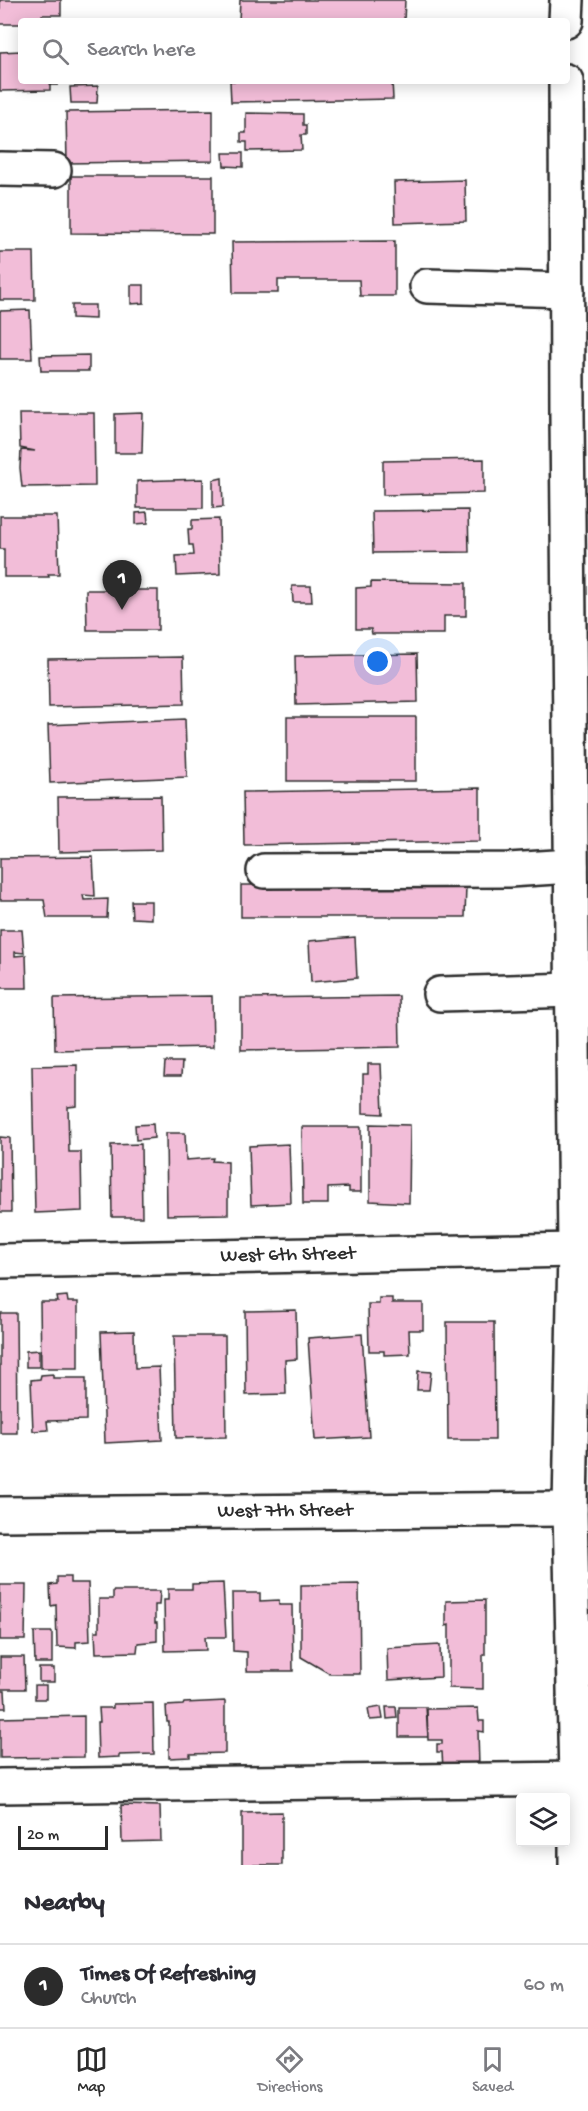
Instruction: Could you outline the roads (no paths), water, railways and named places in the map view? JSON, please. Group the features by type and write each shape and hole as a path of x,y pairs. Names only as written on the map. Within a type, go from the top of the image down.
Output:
{"street":[{"path":"566,18 567,0"},
{"path":"567,84 577,143 567,290 577,416 571,866 572,990 582,1251 570,1509 580,1591 576,1865"},
{"path":"0,169 54,170"},
{"path":"427,286 567,290"},
{"path":"264,871 509,870 571,866"},
{"path":"440,994 572,990"},
{"name":"West 6th Street","path":"0,1261 582,1251"},
{"name":"West 7th Street","path":"0,1514 570,1509"},
{"path":"0,1786 576,1779"}],"place":[{"name":"Times Of Refreshing","path":"122,610"}]}
